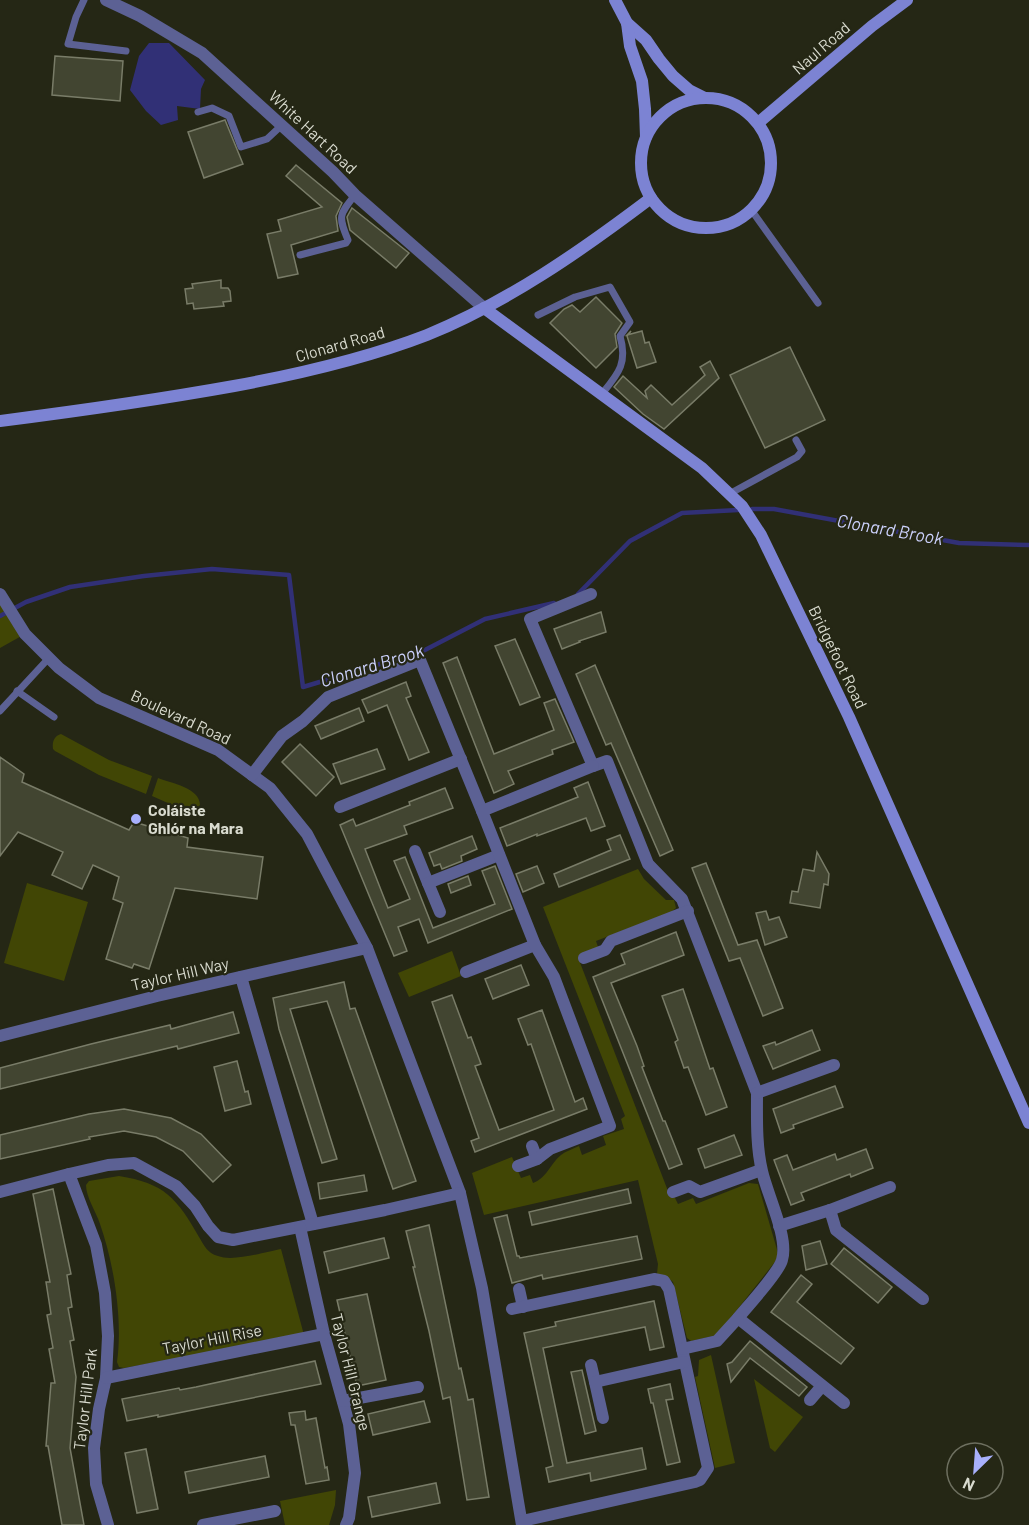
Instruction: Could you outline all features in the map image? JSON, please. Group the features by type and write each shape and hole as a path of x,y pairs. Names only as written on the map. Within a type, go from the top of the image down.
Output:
{"main road":[{"path":"615,0 627,23 630,46 642,81 646,138"},
{"name":"Naul Road","path":"758,123 872,26 908,0"},
{"path":"627,23 646,40 673,76 689,90 705,98"},
{"path":"705,98 725,100 743,109 758,123 768,140 772,159 770,178 763,196 752,211 736,222 718,228 699,228 680,223 664,213 651,198 644,184 641,168 646,138 654,124 678,104 691,99 705,98"},
{"name":"Clonard Road","path":"0,421 91,410 280,377 379,351 426,335 484,308 588,246 651,198"},
{"name":"Bridgefoot Road","path":"484,308 702,468 731,493 742,506 761,535 849,717 1029,1123"}],"street":[{"name":"White Hart Road","path":"106,0 140,16 202,53 333,172 355,195 484,308"},
{"path":"591,594 530,618 593,766"},
{"name":"Boulevard Road","path":"2,597 25,634 48,659 99,698 218,750 270,788 307,834 367,948 460,1193 482,1288 522,1523"},
{"path":"252,775 282,736 303,721 328,697 420,660 535,945 554,977 610,1126 550,1149 537,1159 518,1166"},
{"path":"340,807 461,759"},
{"path":"482,811 607,761 648,864 679,894 688,911 758,1093 757,1117 761,1170 779,1226 784,1253 780,1265 717,1341 683,1356 595,1382"},
{"path":"415,851 440,912"},
{"path":"428,883 500,855"},
{"path":"584,958 605,950 611,941 688,911"},
{"path":"466,972 535,945"},
{"name":"Taylor Hill Way","path":"0,1036 367,948"},
{"path":"241,977 313,1224"},
{"path":"758,1093 834,1065"},
{"path":"532,1146 537,1159"},
{"path":"0,1192 69,1173 108,1165 134,1163 176,1185 218,1237 233,1240 460,1193"},
{"path":"673,1192 689,1186 700,1192 761,1170"},
{"name":"Taylor Hill Park","path":"69,1173 96,1245 105,1293 108,1336 106,1378 94,1448 96,1484 108,1525"},
{"path":"779,1226 830,1210 890,1187"},
{"path":"830,1210 836,1230 923,1299"},
{"name":"Taylor Hill Grange","path":"300,1227 324,1334 349,1424 355,1473 346,1525"},
{"path":"519,1289 518,1308 654,1279 668,1285 708,1468 700,1480 522,1523"},
{"path":"738,1318 844,1403"},
{"name":"Taylor Hill Rise","path":"106,1378 324,1334"},
{"path":"591,1365 603,1419"},
{"path":"810,1400 822,1386"},
{"path":"343,1401 418,1387"},
{"path":"203,1525 243,1521 275,1511"}],"lane":[{"path":"84,0 68,44 126,51"},
{"path":"198,112 212,108 229,116 241,147 267,139 282,125"},
{"path":"300,255 346,243 348,240 340,219 342,211 355,195"},
{"path":"752,211 818,303"},
{"path":"538,315 575,297 610,287 630,322 620,336 625,353 616,376 601,395"},
{"path":"731,493 797,457 802,451 796,440"},
{"path":"0,711 48,659"},
{"path":"17,691 54,717"}],"green space":[{"path":"0,594 25,634 0,648"},
{"path":"61,734 109,760 152,776 146,794 99,775 55,751 53,742"},
{"path":"158,778 190,790 199,799 200,805 195,810 186,811 152,796"},
{"path":"638,869 644,879 666,900 674,900 676,908 596,941 598,947 579,960 668,1191 678,1204 693,1198 696,1204 749,1183 758,1184 778,1253 778,1258 717,1335 691,1341 687,1338 673,1282 657,1274 658,1264 638,1180 484,1215 472,1173 512,1157 521,1178 530,1175 533,1183 542,1178 565,1152 579,1146 582,1155 606,1145 603,1136 624,1129 621,1119 625,1116 543,907"},
{"path":"27,883 88,902 64,981 4,963"},
{"path":"452,951 461,976 409,997 398,973"},
{"path":"119,1176 147,1183 168,1194 184,1212 206,1248 214,1255 232,1258 281,1249 304,1335 124,1368 119,1367 117,1362 118,1310 113,1274 105,1240 86,1185 89,1181"},
{"path":"711,1355 735,1463 715,1468 695,1377 698,1376 699,1360"},
{"path":"754,1379 803,1417 775,1452 770,1448"},
{"path":"336,1490 335,1505 329,1525 285,1525 280,1501"}],"shaded area":[{"path":"149,43 169,43 205,80 201,89 200,109 177,106 178,120 161,125 146,111 130,90 139,56"}],"building":[{"path":"55,56 123,61 120,101 52,95"},
{"path":"225,120 243,164 204,178 188,132"},
{"path":"296,165 342,203 336,216 338,231 291,245 298,274 278,278 267,234 281,231 278,220 322,207 286,176"},
{"path":"352,208 409,253 396,268 350,230 347,217"},
{"path":"221,280 221,288 228,288 230,291 231,301 223,302 224,306 194,309 193,303 187,304 185,289 193,288 192,284"},
{"path":"596,297 622,323 615,334 617,347 596,368 550,323 564,309 572,305 580,312"},
{"path":"642,331 645,343 649,342 656,362 637,368 628,335"},
{"path":"790,347 825,420 765,448 730,375"},
{"path":"710,361 719,378 664,429 643,414 614,387 623,376 647,398 645,391 651,385 672,405 705,375 700,367"},
{"path":"601,612 606,632 562,649 554,629"},
{"path":"515,639 540,697 520,705 495,646"},
{"path":"457,657 494,754 554,730 544,703 555,699 574,742 552,750 553,754 508,771 514,784 494,793 443,663"},
{"path":"595,665 673,850 660,856 611,743 606,745 576,674"},
{"path":"406,682 411,696 406,698 429,752 409,760 387,705 368,713 362,700"},
{"path":"359,708 364,721 321,739 315,726"},
{"path":"300,744 334,777 316,796 282,762"},
{"path":"377,749 385,769 341,784 333,764"},
{"path":"0,757 24,774 22,782 129,830 134,822 188,838 187,847 263,857 257,899 175,888 149,969 134,964 132,968 106,959 123,903 113,899 119,877 93,865 82,889 52,875 63,852 18,832 0,856"},
{"path":"588,782 605,826 591,831 586,818 507,846 500,828 578,797 574,788"},
{"path":"445,788 453,808 404,826 407,834 365,849 388,908 410,899 394,861 405,857 433,928 495,904 482,871 495,866 512,909 428,943 419,919 398,927 407,951 394,956 340,825 353,819 356,826 410,805 409,802"},
{"path":"620,835 630,859 559,887 554,874 611,850 607,840"},
{"path":"472,836 477,849 461,856 462,861 442,869 440,864 434,866 429,853"},
{"path":"817,852 829,874 828,885 824,884 820,908 790,903 792,891 798,892 803,869 814,871"},
{"path":"706,863 738,945 757,940 783,1008 763,1016 740,958 729,961 692,868"},
{"path":"537,866 544,883 523,892 516,874"},
{"path":"468,876 471,885 451,893 448,884"},
{"path":"766,911 769,920 779,917 787,937 765,945 756,913"},
{"path":"676,932 684,955 611,983 637,1046 644,1066 642,1067 663,1121 665,1121 682,1164 669,1169 593,977 625,964 621,954"},
{"path":"521,965 529,985 493,999 485,979"},
{"path":"344,982 350,1009 355,1008 416,1181 393,1189 327,1001 290,1009 337,1159 322,1163 279,1029 273,998"},
{"path":"683,989 710,1069 713,1068 727,1107 706,1115 688,1067 684,1068 675,1042 678,1040 662,996"},
{"path":"452,995 468,1038 471,1037 481,1064 475,1066 499,1130 554,1110 531,1044 528,1045 518,1019 542,1010 575,1102 583,1098 587,1109 475,1152 471,1141 479,1138 432,1002"},
{"path":"233,1012 239,1033 0,1089 0,1068 170,1025 171,1029"},
{"path":"812,1030 820,1050 773,1069 763,1046 775,1042 776,1045"},
{"path":"237,1061 245,1092 248,1091 251,1104 225,1111 214,1067"},
{"path":"835,1086 843,1107 793,1125 794,1128 781,1133 773,1109"},
{"path":"124,1109 171,1118 201,1134 231,1165 213,1182 183,1151 156,1137 124,1131 89,1137 90,1139 0,1159 0,1135 89,1114"},
{"path":"734,1135 742,1155 705,1168 698,1149"},
{"path":"866,1149 873,1168 851,1177 850,1174 801,1193 804,1200 791,1205 774,1160 787,1155 793,1170 835,1154 837,1160"},
{"path":"364,1175 367,1191 320,1199 318,1183"},
{"path":"53,1189 71,1274 67,1275 72,1307 68,1308 74,1340 70,1341 76,1377 70,1448 84,1525 62,1525 48,1446 46,1446 51,1383 55,1383 49,1349 53,1348 47,1315 51,1314 46,1282 50,1282 33,1194"},
{"path":"628,1189 631,1203 532,1225 529,1212"},
{"path":"507,1215 517,1256 520,1258 637,1236 642,1259 543,1279 542,1275 512,1283 494,1218"},
{"path":"429,1225 459,1369 461,1368 468,1400 473,1399 489,1497 467,1500 450,1397 443,1399 413,1267 415,1267 406,1231"},
{"path":"384,1238 389,1258 329,1273 324,1252"},
{"path":"820,1241 827,1264 806,1270 802,1246"},
{"path":"844,1248 892,1287 878,1303 831,1264"},
{"path":"801,1275 812,1284 797,1302 854,1348 841,1364 771,1312"},
{"path":"367,1294 386,1380 357,1386 337,1300"},
{"path":"654,1301 664,1347 650,1350 645,1327 543,1348 567,1463 642,1448 646,1469 591,1481 590,1473 549,1482 546,1468 553,1466 524,1333 556,1326 555,1322"},
{"path":"750,1341 807,1387 799,1396 750,1358 731,1382 727,1364 732,1362"},
{"path":"315,1361 321,1384 158,1417 158,1415 127,1421 122,1399 196,1387"},
{"path":"582,1370 596,1431 585,1434 571,1372"},
{"path":"670,1384 673,1399 666,1400 680,1462 667,1465 648,1389"},
{"path":"424,1401 430,1422 373,1435 368,1414"},
{"path":"305,1411 306,1420 316,1418 329,1480 306,1484 295,1425 291,1425 289,1413"},
{"path":"146,1449 158,1509 137,1513 125,1453"},
{"path":"265,1456 269,1477 189,1493 185,1472"},
{"path":"436,1483 440,1503 372,1517 368,1497"}],"waterway":[{"name":"Clonard Brook","path":"752,509 774,509 959,543 1029,545"},
{"name":"Clonard Brook","path":"578,594 630,541 682,513 738,510"},
{"name":"Clonard Brook","path":"0,616 26,602 70,587 144,576 212,569 289,575 303,687 423,651 485,619 554,603"}],"place":[{"name":"Coláiste Ghlór na Mara","path":"136,819"}]}
